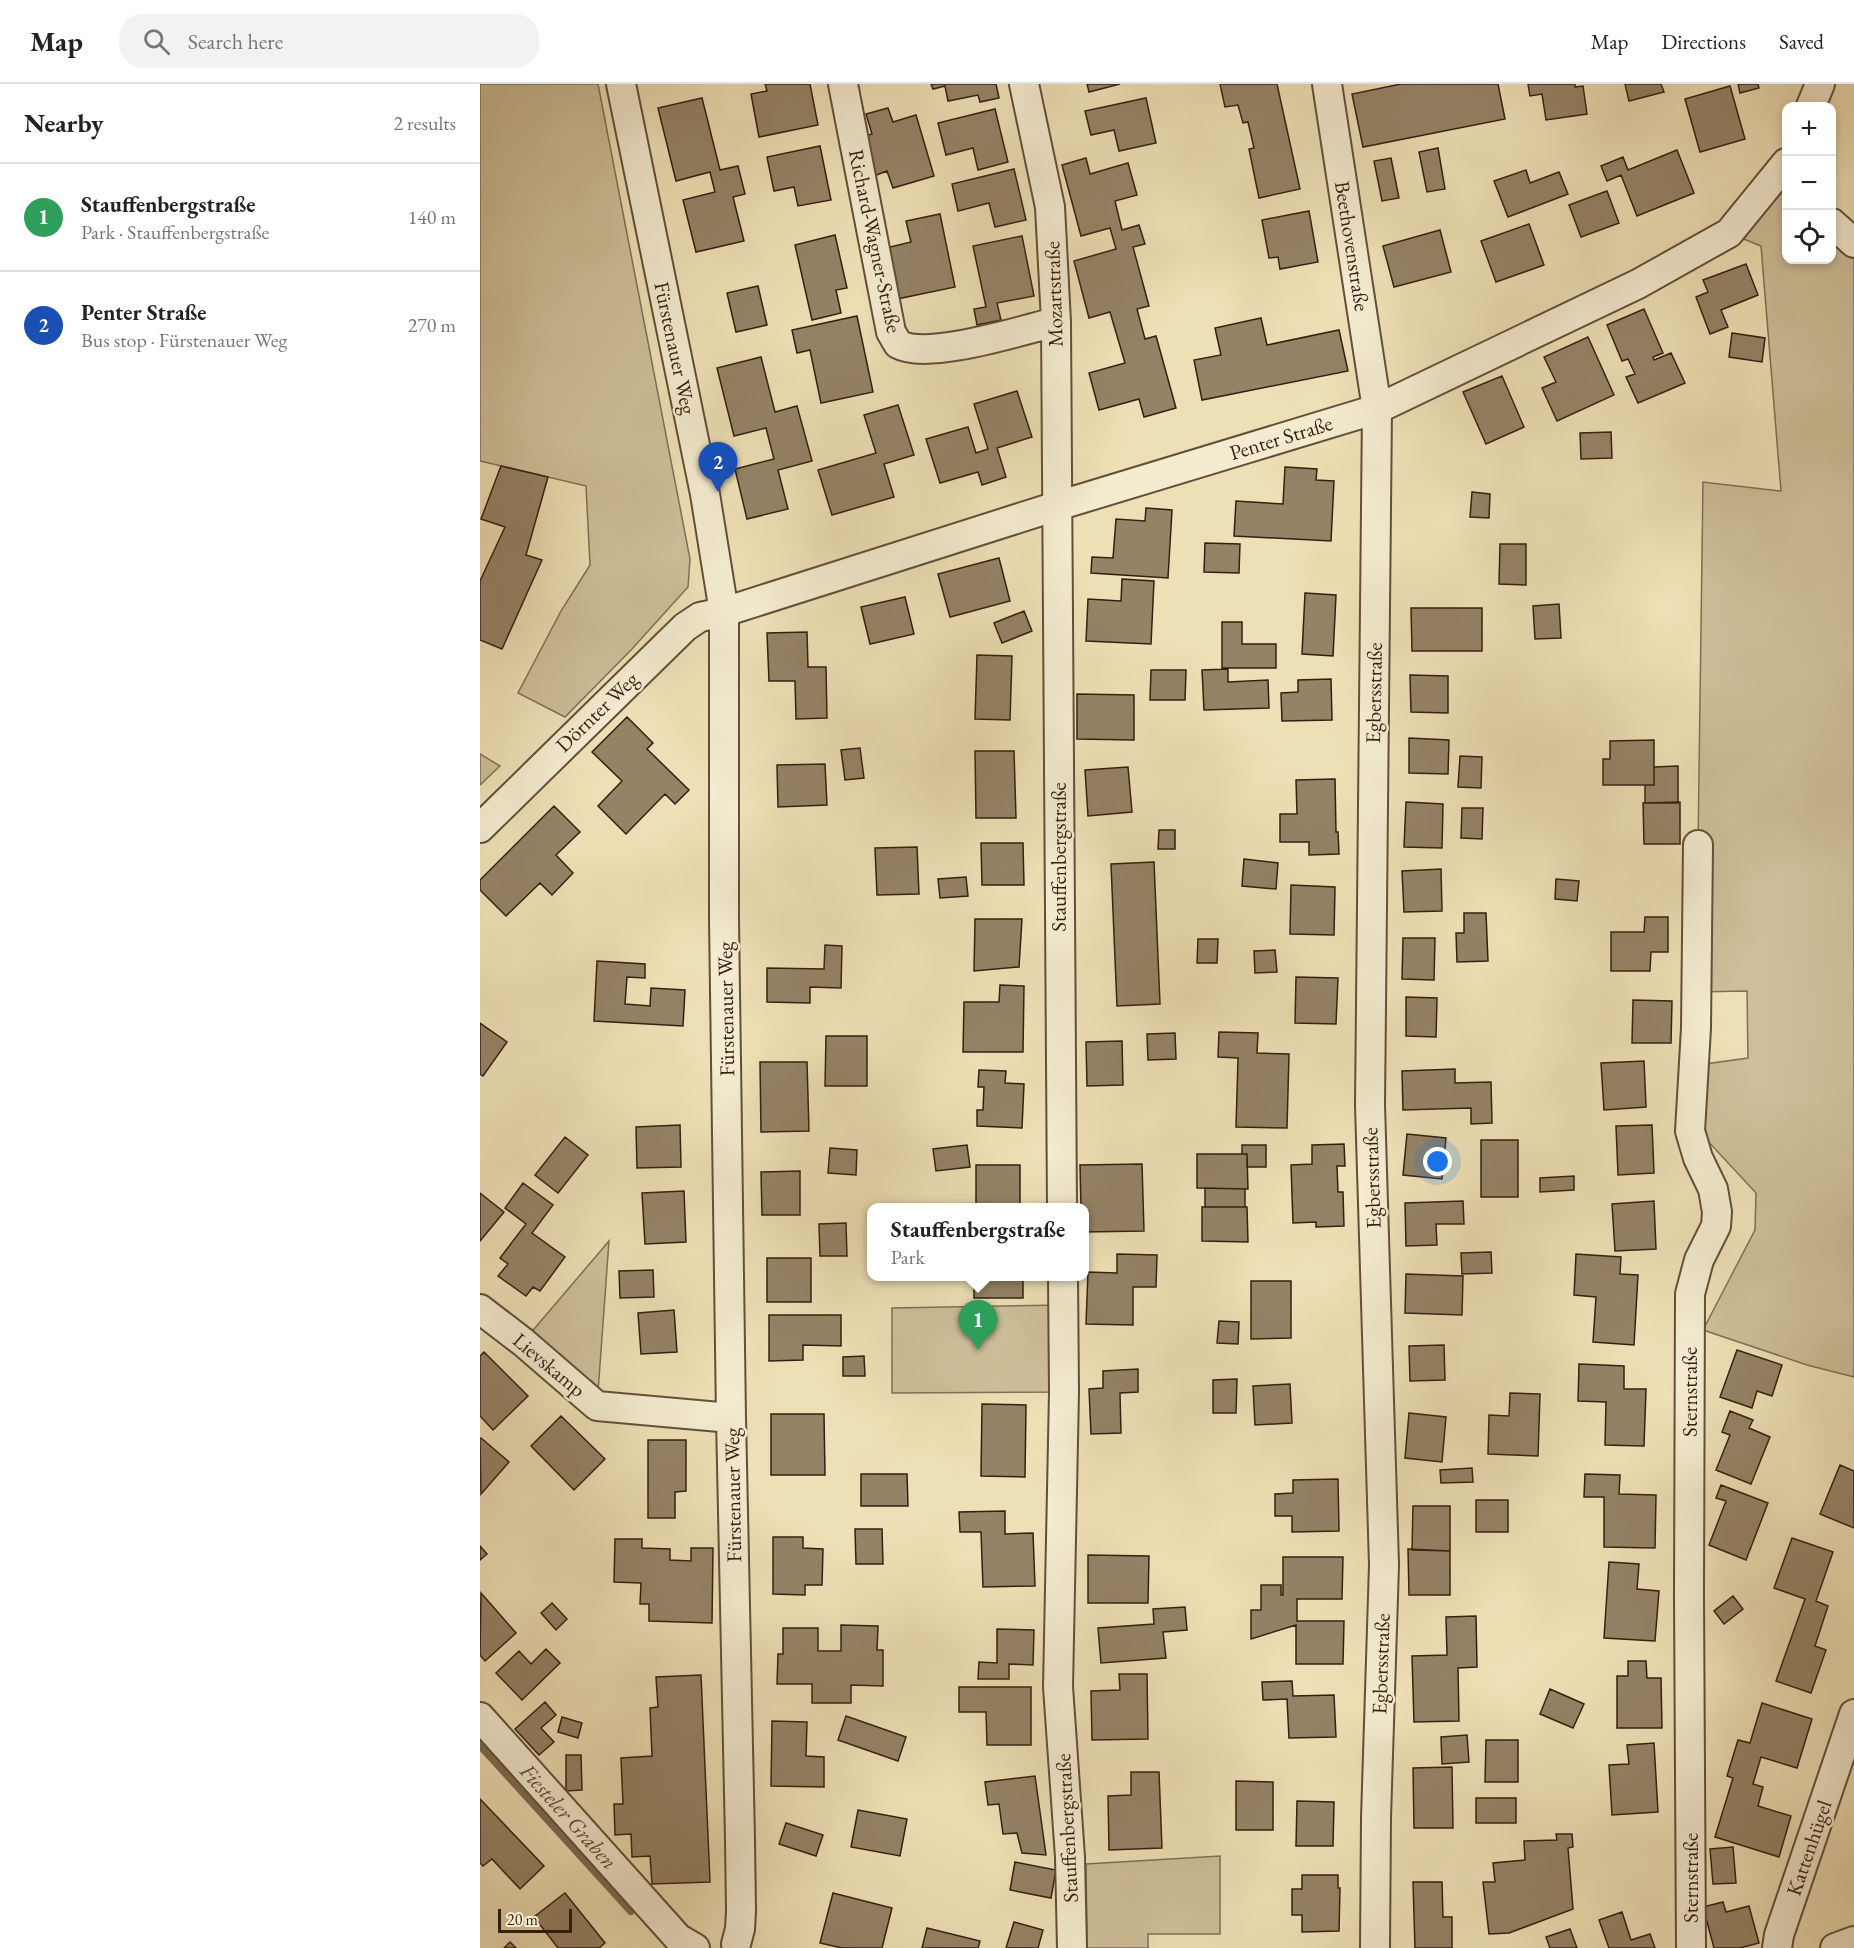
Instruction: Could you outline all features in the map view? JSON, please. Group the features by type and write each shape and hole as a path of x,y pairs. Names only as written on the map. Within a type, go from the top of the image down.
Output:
{"street":[{"name":"Fürstenauer Weg","path":"621,84 705,494 724,612 724,919 731,1418 741,1840 741,1920 733,1947"},
{"name":"Richard-Wagner-Straße","path":"843,84 891,332 898,344 915,350 945,348 1056,322"},
{"name":"Mozartstraße","path":"1024,84 1050,207 1056,322 1057,506"},
{"name":"Beethovenstraße","path":"1327,84 1377,409"},
{"path":"1813,102 1820,84"},
{"name":"Penter Straße","path":"724,612 1057,506 1377,409 1638,284 1729,233 1782,174"},
{"path":"1836,227 1854,243"},
{"name":"Egbersstraße","path":"1375,1948 1376,1818 1384,1565 1370,1105 1377,409"},
{"name":"Stauffenbergstraße","path":"1057,506 1062,1203"},
{"name":"Dörnter Weg","path":"480,828 685,627 700,617 724,612"},
{"name":"Sternstraße","path":"1691,1948 1690,1294 1699,1260 1716,1226 1717,1212 1713,1189 1698,1158 1690,1131 1696,1028 1698,845"},
{"name":"Stauffenbergstraße","path":"1063,1281 1064,1392 1058,1687 1071,1857 1072,1948"},
{"name":"Lievskamp","path":"480,1309 523,1342 597,1406 731,1418"},
{"name":"Kattenhügel","path":"1777,1948 1779,1935 1854,1714"},
{"path":"480,1717 678,1938 695,1948"},
{"path":"1835,1948 1854,1941"}],"shaded area":[{"path":"480,84 598,84 690,559 688,587 632,649 565,717 518,693 561,611 590,565 586,486 480,461"},
{"path":"1782,186 1782,264 1836,264 1836,227 1854,243 1854,1377 1807,1365 1703,1330 1755,1230 1756,1193 1704,1137 1698,1065 1748,1058 1747,991 1696,992 1703,482 1781,491 1761,246 1729,233"},
{"path":"480,754 500,766 480,785"},
{"path":"609,1241 597,1406 523,1342"},
{"path":"1063,1305 1064,1392 892,1393 892,1308"},
{"path":"1220,1856 1220,1934 1148,1934 1148,1948 1087,1948 1086,1864"}],"building":[{"path":"765,84 810,84 818,125 759,137 751,94 767,91"},
{"path":"931,84 996,84 999,98 980,102 978,95 948,101 945,86 933,89"},
{"path":"1087,84 1120,84 1089,92"},
{"path":"1220,84 1277,84 1300,189 1259,198 1249,149 1254,148 1248,122 1243,123 1238,105 1225,107"},
{"path":"1401,84 1498,84 1505,119 1363,147 1352,94"},
{"path":"1528,84 1583,86 1587,114 1546,120 1542,94 1530,96"},
{"path":"1625,84 1661,84 1664,92 1629,101"},
{"path":"1738,84 1758,84 1759,88 1740,93"},
{"path":"1730,86 1745,139 1700,152 1685,99"},
{"path":"702,98 720,170 738,166 745,194 733,197 744,241 696,252 683,200 715,192 710,172 676,181 658,108"},
{"path":"1146,98 1156,143 1119,151 1114,130 1091,135 1085,111"},
{"path":"888,108 893,122 916,115 934,176 893,188 887,171 874,176 862,137 872,134 866,114"},
{"path":"995,109 1008,162 978,170 973,148 946,155 938,123"},
{"path":"820,146 831,200 798,206 794,187 774,191 767,157"},
{"path":"1438,148 1445,189 1427,192 1419,152"},
{"path":"1677,150 1694,193 1637,216 1621,175 1607,181 1601,166 1623,157 1628,170"},
{"path":"1086,158 1090,174 1128,163 1137,195 1115,201 1122,230 1139,225 1145,244 1133,247 1149,306 1137,309 1145,339 1156,336 1176,408 1144,417 1139,399 1099,410 1089,373 1125,363 1110,312 1089,318 1074,261 1116,249 1110,228 1081,236 1062,165"},
{"path":"1391,158 1399,198 1382,201 1374,161"},
{"path":"1014,169 1026,220 995,227 989,203 958,211 952,184"},
{"path":"1526,170 1530,183 1559,172 1568,194 1508,217 1494,181"},
{"path":"1607,191 1619,223 1581,237 1569,205"},
{"path":"1309,211 1318,262 1280,269 1278,257 1269,258 1262,220"},
{"path":"940,214 955,287 897,299 886,248 911,242 906,221"},
{"path":"1529,224 1544,265 1496,282 1481,241"},
{"path":"1440,230 1451,272 1394,287 1383,246"},
{"path":"835,235 847,288 836,290 841,313 812,320 795,245"},
{"path":"1022,236 1034,296 997,303 1001,320 977,325 974,309 986,307 973,246"},
{"path":"1746,264 1758,295 1721,310 1728,327 1710,334 1696,297 1708,292 1703,280"},
{"path":"758,286 767,325 736,332 727,293"},
{"path":"1644,309 1663,353 1653,357 1654,360 1671,353 1685,383 1638,403 1626,377 1635,374 1628,359 1622,361 1607,325"},
{"path":"857,316 873,392 821,403 810,350 797,353 792,330"},
{"path":"1261,318 1267,345 1339,330 1348,371 1202,400 1194,360 1221,355 1215,328"},
{"path":"1732,333 1765,338 1762,362 1729,357"},
{"path":"1588,337 1614,395 1557,421 1542,388 1556,382 1544,357"},
{"path":"761,357 775,412 797,406 812,461 778,470 788,509 747,519 735,469 774,459 766,428 734,436 717,368"},
{"path":"1502,376 1524,427 1486,444 1463,392"},
{"path":"1017,391 1032,437 997,448 1006,477 982,485 978,472 940,483 926,439 968,427 976,453 988,449 974,404"},
{"path":"898,405 914,455 884,464 894,497 832,515 818,470 876,453 864,415"},
{"path":"1611,432 1612,458 1581,459 1580,433"},
{"path":"501,466 548,477 526,555 542,560 502,649 480,640 480,581 505,527 481,519"},
{"path":"1285,467 1317,469 1316,480 1334,481 1331,541 1234,536 1236,501 1283,504"},
{"path":"1472,492 1490,494 1489,518 1470,517"},
{"path":"1146,508 1172,510 1168,578 1091,573 1092,557 1113,558 1116,519 1145,521"},
{"path":"1205,543 1240,544 1239,573 1204,572"},
{"path":"1500,544 1526,544 1526,585 1499,584"},
{"path":"999,558 1010,601 950,617 938,574"},
{"path":"1122,579 1154,581 1151,644 1086,641 1088,599 1121,601"},
{"path":"1305,593 1336,595 1333,656 1302,654"},
{"path":"905,597 914,634 870,644 861,607"},
{"path":"1559,604 1561,638 1535,639 1533,606"},
{"path":"1411,608 1482,608 1482,651 1412,651"},
{"path":"1024,611 1032,631 1002,643 994,623"},
{"path":"1222,622 1242,622 1242,644 1276,644 1276,668 1222,668"},
{"path":"807,632 808,667 826,667 827,718 796,719 795,681 769,681 767,633"},
{"path":"977,655 1012,656 1010,720 975,719"},
{"path":"1228,669 1228,682 1268,680 1269,708 1204,710 1202,670"},
{"path":"1151,670 1186,670 1185,700 1150,700"},
{"path":"1410,675 1448,676 1448,713 1411,712"},
{"path":"1331,679 1332,720 1282,721 1281,693 1298,692 1298,680"},
{"path":"1077,694 1134,695 1134,740 1077,739"},
{"path":"627,717 653,743 647,749 689,790 675,804 665,794 626,834 598,806 622,781 592,752"},
{"path":"1409,738 1449,740 1448,774 1409,773"},
{"path":"1654,740 1654,785 1603,785 1603,759 1610,759 1610,741"},
{"path":"860,748 864,778 845,780 841,750"},
{"path":"975,751 1014,751 1016,818 976,818"},
{"path":"1460,756 1482,757 1481,788 1458,787"},
{"path":"825,764 827,805 778,807 777,765"},
{"path":"1678,766 1678,803 1645,803 1645,785 1654,785 1654,767"},
{"path":"1128,767 1132,812 1088,816 1085,770"},
{"path":"1335,779 1336,832 1338,832 1339,854 1309,855 1309,842 1280,842 1280,814 1297,814 1296,780"},
{"path":"1406,802 1443,804 1442,848 1404,847"},
{"path":"1680,802 1680,844 1644,844 1643,803"},
{"path":"554,806 580,832 556,855 573,873 552,895 540,883 506,916 480,890 480,880"},
{"path":"1462,808 1483,808 1482,839 1461,838"},
{"path":"1159,830 1175,830 1175,849 1158,849"},
{"path":"981,843 1023,843 1024,885 982,885"},
{"path":"917,847 919,894 877,895 875,848"},
{"path":"1244,859 1278,863 1276,889 1242,886"},
{"path":"1154,862 1160,1004 1117,1006 1111,864"},
{"path":"1441,869 1442,911 1404,912 1402,871"},
{"path":"966,877 968,896 940,898 938,879"},
{"path":"1556,879 1579,881 1577,901 1555,899"},
{"path":"1291,885 1335,887 1334,935 1290,934"},
{"path":"1464,913 1486,913 1488,961 1457,962 1456,933 1464,933"},
{"path":"1645,917 1668,917 1668,952 1651,952 1650,971 1611,971 1611,932 1644,932"},
{"path":"975,919 1022,919 1019,967 974,971"},
{"path":"1403,938 1435,938 1434,980 1402,979"},
{"path":"1198,939 1218,939 1217,963 1197,963"},
{"path":"825,945 842,946 841,988 810,987 810,1003 767,1002 767,968 824,969"},
{"path":"1275,950 1277,972 1255,973 1254,951"},
{"path":"597,961 645,964 645,978 627,977 625,1004 650,1006 651,988 685,990 683,1026 594,1021"},
{"path":"1296,977 1338,978 1336,1024 1295,1023"},
{"path":"1000,985 1024,986 1023,1052 963,1052 964,1002 999,1002"},
{"path":"1406,997 1437,998 1436,1037 1406,1036"},
{"path":"1633,1000 1672,1001 1671,1043 1632,1043"},
{"path":"480,1023 507,1042 483,1076 480,1074"},
{"path":"1219,1032 1258,1033 1257,1053 1289,1054 1287,1128 1236,1127 1238,1058 1218,1057"},
{"path":"1175,1033 1176,1059 1148,1060 1147,1034"},
{"path":"826,1036 867,1036 867,1086 825,1086"},
{"path":"1122,1041 1123,1085 1087,1086 1086,1042"},
{"path":"1644,1061 1646,1107 1604,1110 1601,1063"},
{"path":"760,1062 807,1062 809,1131 761,1132"},
{"path":"1455,1069 1455,1083 1491,1082 1492,1123 1471,1124 1471,1108 1403,1110 1402,1071"},
{"path":"979,1070 1006,1071 1005,1083 1024,1084 1022,1128 977,1126 977,1110 983,1110 984,1087 978,1087"},
{"path":"680,1125 681,1167 637,1168 636,1127"},
{"path":"1652,1125 1654,1173 1618,1175 1616,1126"},
{"path":"1407,1134 1446,1138 1442,1179 1403,1175"},
{"path":"565,1137 588,1155 558,1193 535,1175"},
{"path":"1481,1140 1518,1140 1518,1197 1481,1197"},
{"path":"1344,1144 1345,1166 1337,1166 1338,1192 1343,1192 1344,1226 1316,1227 1316,1222 1293,1223 1291,1165 1312,1164 1312,1145"},
{"path":"967,1145 970,1167 936,1171 933,1149"},
{"path":"1242,1145 1266,1145 1266,1167 1247,1167 1247,1154 1242,1154"},
{"path":"830,1148 857,1150 856,1175 828,1173"},
{"path":"1197,1154 1247,1154 1248,1189 1197,1188"},
{"path":"1142,1164 1144,1231 1089,1232 1089,1203 1081,1203 1080,1165"},
{"path":"976,1165 1020,1165 1020,1203 976,1203"},
{"path":"800,1171 800,1215 762,1215 761,1172"},
{"path":"1574,1176 1574,1190 1540,1192 1540,1178"},
{"path":"523,1183 553,1205 532,1233 565,1257 540,1291 533,1287 526,1296 498,1276 508,1264 500,1258 526,1224 505,1208"},
{"path":"1205,1188 1245,1189 1245,1207 1205,1207"},
{"path":"684,1191 686,1242 645,1244 642,1193"},
{"path":"480,1193 504,1212 480,1241"},
{"path":"1463,1201 1464,1224 1436,1224 1437,1245 1406,1246 1405,1203"},
{"path":"1654,1201 1656,1249 1615,1251 1612,1204"},
{"path":"1202,1207 1247,1207 1248,1242 1202,1241"},
{"path":"846,1223 847,1256 820,1256 819,1224"},
{"path":"1491,1252 1492,1273 1462,1274 1461,1253"},
{"path":"1117,1254 1157,1255 1156,1287 1133,1287 1133,1325 1086,1324 1089,1272 1117,1273"},
{"path":"1576,1254 1621,1257 1620,1274 1638,1275 1634,1345 1593,1342 1596,1297 1574,1295"},
{"path":"767,1258 811,1258 811,1302 767,1302"},
{"path":"653,1270 654,1297 620,1298 619,1271"},
{"path":"1406,1274 1463,1276 1462,1315 1405,1313"},
{"path":"974,1281 1023,1281 1023,1298 974,1298"},
{"path":"1251,1281 1291,1281 1291,1338 1251,1339"},
{"path":"674,1310 677,1352 641,1354 638,1313"},
{"path":"769,1315 841,1315 841,1346 803,1345 803,1360 769,1361"},
{"path":"1219,1321 1239,1322 1238,1344 1217,1343"},
{"path":"1444,1345 1445,1380 1410,1381 1409,1346"},
{"path":"1737,1350 1782,1365 1772,1396 1757,1391 1752,1408 1720,1397"},
{"path":"484,1352 528,1396 493,1430 480,1416 480,1356"},
{"path":"864,1356 865,1376 843,1376 843,1357"},
{"path":"1579,1364 1624,1366 1624,1389 1646,1389 1644,1446 1605,1445 1606,1402 1578,1401"},
{"path":"1138,1369 1138,1392 1120,1393 1121,1433 1091,1434 1089,1389 1103,1388 1103,1371"},
{"path":"1237,1379 1236,1413 1213,1413 1213,1380"},
{"path":"1290,1384 1292,1423 1255,1425 1253,1386"},
{"path":"1510,1393 1540,1394 1538,1456 1488,1454 1489,1415 1509,1416"},
{"path":"982,1404 1026,1405 1025,1477 981,1476"},
{"path":"1730,1411 1753,1420 1749,1428 1770,1437 1751,1484 1716,1470 1730,1435 1722,1432"},
{"path":"1409,1413 1446,1417 1442,1462 1405,1458"},
{"path":"771,1414 824,1414 825,1475 771,1475"},
{"path":"561,1416 605,1459 574,1490 531,1446"},
{"path":"480,1439 509,1462 481,1494"},
{"path":"648,1440 686,1440 686,1491 675,1492 675,1518 648,1518"},
{"path":"1840,1465 1854,1471 1854,1528 1820,1514"},
{"path":"1472,1468 1473,1482 1441,1483 1440,1470"},
{"path":"861,1474 907,1474 908,1506 861,1506"},
{"path":"1585,1474 1620,1475 1619,1494 1656,1495 1655,1548 1604,1547 1604,1497 1584,1497"},
{"path":"1338,1479 1339,1531 1292,1532 1292,1516 1275,1516 1275,1494 1293,1493 1293,1480"},
{"path":"1721,1485 1768,1503 1746,1560 1709,1545 1726,1501 1716,1498"},
{"path":"1476,1500 1508,1500 1508,1532 1476,1532"},
{"path":"1413,1506 1450,1506 1450,1551 1412,1550"},
{"path":"1005,1511 1005,1534 1033,1533 1035,1586 983,1587 981,1532 960,1532 959,1512"},
{"path":"855,1529 882,1529 883,1564 856,1564"},
{"path":"773,1537 803,1537 803,1548 823,1549 822,1585 805,1585 805,1595 773,1594"},
{"path":"1792,1538 1833,1552 1816,1601 1828,1606 1815,1646 1826,1650 1811,1693 1776,1681 1805,1599 1774,1588"},
{"path":"615,1539 642,1539 642,1548 670,1549 670,1560 691,1561 691,1548 713,1548 712,1623 649,1621 649,1604 640,1604 641,1583 614,1582"},
{"path":"480,1546 487,1554 480,1560"},
{"path":"1408,1549 1450,1551 1450,1595 1409,1595"},
{"path":"1088,1555 1149,1556 1148,1603 1088,1603"},
{"path":"1283,1557 1343,1557 1342,1599 1297,1599 1297,1621 1344,1621 1343,1664 1296,1664 1296,1625 1251,1639 1251,1610 1261,1610 1261,1585 1281,1585 1281,1595 1283,1595"},
{"path":"1609,1562 1639,1564 1637,1589 1659,1591 1655,1641 1604,1638"},
{"path":"481,1593 516,1633 485,1661 480,1655"},
{"path":"1733,1596 1743,1609 1724,1624 1714,1611"},
{"path":"552,1603 567,1619 556,1630 541,1613"},
{"path":"1185,1607 1187,1630 1163,1632 1166,1658 1101,1663 1098,1628 1154,1624 1153,1609"},
{"path":"1476,1616 1477,1667 1458,1668 1459,1721 1414,1722 1412,1656 1447,1655 1446,1617"},
{"path":"841,1625 878,1626 877,1650 883,1650 883,1686 851,1685 851,1703 812,1703 812,1684 777,1684 778,1654 783,1654 783,1628 818,1628 818,1651 841,1651"},
{"path":"997,1629 1034,1630 1033,1665 1009,1664 1009,1679 978,1679 979,1662 997,1663"},
{"path":"546,1649 560,1663 522,1700 496,1673 519,1651 531,1664"},
{"path":"1628,1661 1646,1661 1647,1678 1661,1678 1662,1728 1617,1728 1617,1676 1628,1676"},
{"path":"1119,1674 1147,1674 1148,1739 1092,1740 1091,1691 1120,1690"},
{"path":"701,1675 710,1882 652,1884 650,1856 632,1857 631,1834 615,1835 614,1804 623,1804 621,1758 652,1756 650,1708 658,1707 656,1677"},
{"path":"1292,1681 1293,1696 1334,1695 1336,1737 1289,1738 1287,1699 1263,1700 1262,1682"},
{"path":"959,1687 1031,1687 1031,1745 987,1745 986,1712 959,1712"},
{"path":"1550,1689 1584,1704 1573,1728 1540,1714"},
{"path":"545,1702 556,1715 541,1728 554,1742 539,1755 515,1729"},
{"path":"1762,1703 1812,1719 1797,1768 1761,1757 1753,1784 1763,1787 1758,1806 1791,1816 1779,1857 1715,1837 1733,1778 1727,1776 1738,1740 1750,1743"},
{"path":"846,1716 906,1737 898,1761 838,1740"},
{"path":"562,1717 582,1723 578,1738 558,1732"},
{"path":"772,1721 807,1722 806,1756 824,1757 824,1787 771,1786"},
{"path":"1467,1735 1469,1762 1442,1764 1441,1737"},
{"path":"1486,1740 1518,1740 1518,1782 1485,1782"},
{"path":"1654,1743 1658,1812 1612,1815 1609,1765 1629,1764 1627,1745"},
{"path":"566,1755 581,1755 582,1790 566,1791"},
{"path":"1452,1767 1453,1828 1414,1828 1413,1768"},
{"path":"1131,1772 1159,1772 1162,1848 1109,1850 1108,1796 1131,1795"},
{"path":"1035,1776 1046,1855 1022,1853 1017,1833 1003,1834 999,1804 988,1805 985,1782"},
{"path":"1236,1781 1273,1782 1273,1830 1236,1830"},
{"path":"1476,1798 1516,1798 1516,1823 1476,1823"},
{"path":"480,1799 544,1866 520,1889 492,1859 483,1866 480,1863"},
{"path":"1297,1801 1334,1802 1333,1846 1296,1846"},
{"path":"858,1810 907,1819 900,1856 851,1847"},
{"path":"786,1823 823,1835 816,1856 779,1844"},
{"path":"1556,1834 1572,1834 1573,1847 1568,1848 1573,1909 1509,1933 1489,1934 1483,1882 1495,1882 1493,1863 1525,1860 1524,1841 1557,1840"},
{"path":"1733,1847 1736,1883 1713,1884 1710,1849"},
{"path":"1015,1862 1056,1870 1051,1898 1010,1890"},
{"path":"1302,1875 1338,1875 1339,1931 1302,1932 1302,1915 1292,1915 1292,1889 1302,1889"},
{"path":"1413,1882 1442,1882 1443,1917 1452,1917 1452,1948 1415,1948"},
{"path":"565,1893 605,1943 599,1948 558,1948 534,1917"},
{"path":"833,1893 892,1908 882,1948 842,1948 820,1943"},
{"path":"1723,1902 1726,1912 1749,1906 1759,1943 1740,1948 1714,1948 1703,1907"},
{"path":"1622,1912 1631,1940 1650,1934 1655,1948 1609,1948 1599,1920"},
{"path":"1014,1922 1043,1930 1038,1948 1006,1948"},
{"path":"927,1928 980,1941 978,1948 922,1948"},
{"path":"1570,1929 1577,1948 1550,1948 1546,1937"},
{"path":"510,1942 516,1948 504,1948"}],"waterway":[{"name":"Fiesteler Graben","path":"480,1745 631,1911"}],"place":[{"name":"Penter Straße","path":"718,492"},
{"name":"Stauffenbergstraße","path":"978,1350"}]}
